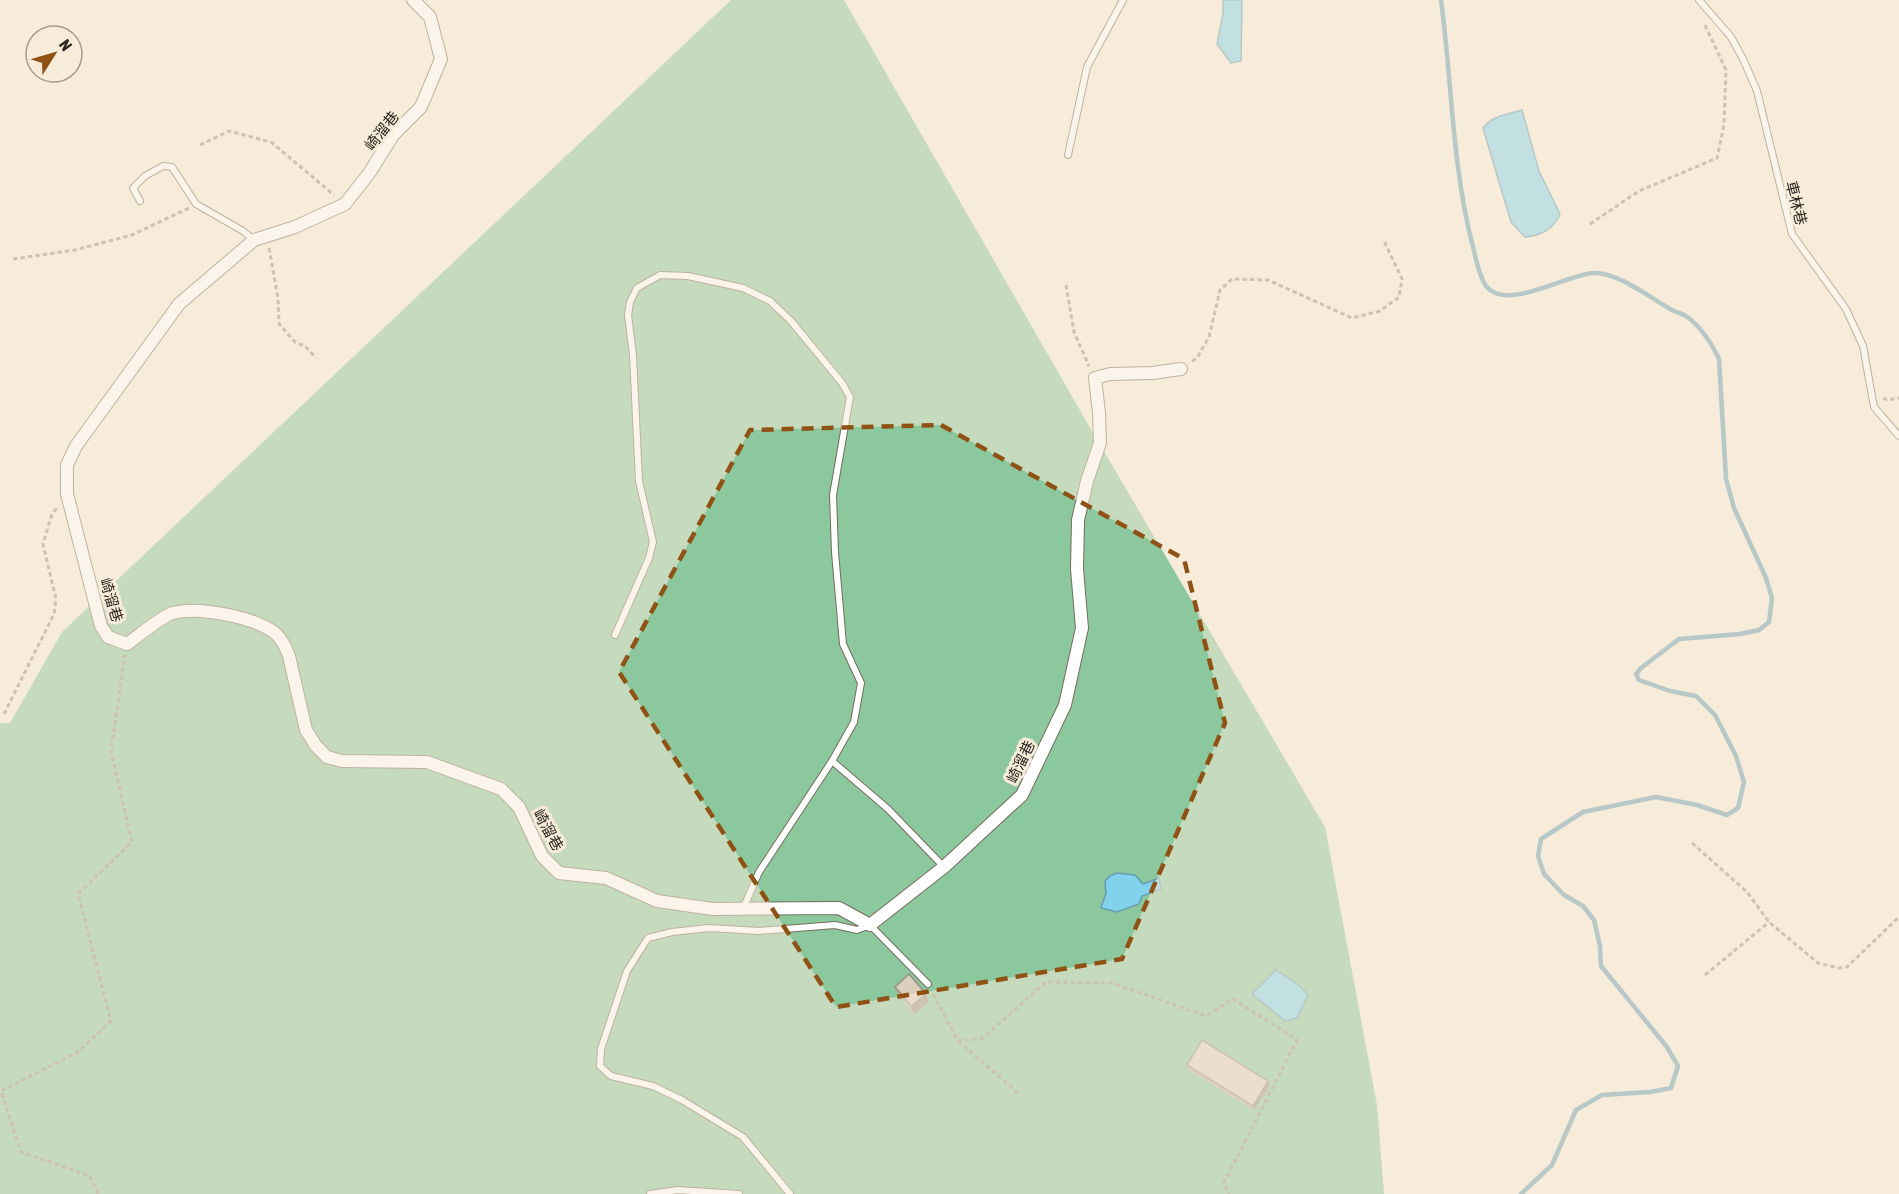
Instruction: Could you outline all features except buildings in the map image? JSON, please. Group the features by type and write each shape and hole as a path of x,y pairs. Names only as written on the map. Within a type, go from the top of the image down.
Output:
{"street":[{"name":"崎溜巷","path":"413,0 429,16 436,34 441,59 421,107 393,135 370,172 345,204 295,227 254,240 179,304 76,446 68,465 67,494 101,626 108,637 127,644 171,613 199,612 240,616 274,633 285,645 306,730 316,746 327,757 342,761 427,762 501,789 519,807 542,856 560,873 606,878 657,901 713,909 839,908 870,926 944,867 1022,795 1065,705 1082,628 1077,569 1078,520 1087,481 1100,443 1095,378"},
{"path":"1095,378 1110,374 1152,374 1181,369"}],"lane":[{"path":"1068,155 1087,67 1123,0"},
{"name":"車林巷","path":"1699,0 1731,37 1743,59 1757,91 1792,234 1846,309 1863,346 1874,407 1899,436"},
{"path":"140,201 133,188 145,176 163,166 172,167 196,204 243,231 254,240"},
{"path":"615,635 649,558 653,542 639,481 635,377 628,315 630,302 637,288 660,275 688,276 743,288 770,301 791,321 850,397 833,495 834,529 843,644 861,683 854,722 832,761 759,872 743,910"},
{"path":"832,761 888,809 944,867"},
{"path":"790,1194 742,1137 653,1086 612,1076 600,1066 601,1049 627,971 648,938 672,932 709,928 759,931 836,925 857,930 870,926 928,984"},
{"path":"650,1194 678,1190 738,1194"}],"path":[{"path":"1590,224 1639,190 1717,158 1724,125 1726,70 1701,17"},
{"path":"200,145 229,131 271,142 345,204"},
{"path":"13,259 75,250 132,235 196,204"},
{"path":"269,235 270,257 278,298 279,324 316,358"},
{"path":"1181,369 1197,358 1209,337 1220,290 1232,279 1268,280 1352,318 1380,311 1399,297 1402,279 1384,241"},
{"path":"1066,285 1074,332 1095,378"},
{"path":"4,714 54,614 56,598 43,544 52,514 67,494"},
{"path":"98,1194 90,1176 21,1152 1,1091 78,1052 111,1021 78,894 132,842 111,751 127,644"},
{"path":"1692,843 1747,892 1769,922 1818,963 1839,968 1847,967 1899,917"},
{"path":"1705,975 1769,922"},
{"path":"958,1041 983,1038 1046,982 1112,983 1206,1016 1233,999 1297,1041 1224,1183 1229,1194"},
{"path":"928,984 958,1041 1018,1093"}],"highlighted area":[{"path":"941,425 1184,559 1225,723 1122,959 836,1007 619,672 750,430"}],"green space":[{"path":"731,0 844,0 1092,431 1325,827 1377,1105 1384,1194 0,1194 0,723 10,723 62,632"}],"water":[{"path":"1223,0 1242,0 1241,61 1231,63 1217,44"},
{"path":"1522,110 1539,171 1560,214 1546,231 1525,237 1511,222 1483,128 1495,118"},
{"path":"1117,873 1135,875 1143,884 1159,878 1161,889 1142,896 1139,904 1117,912 1101,908 1106,893 1105,881"},
{"path":"1276,970 1300,986 1308,995 1297,1018 1285,1021 1252,994"}],"waterway":[{"path":"1441,0 1461,186 1475,257 1486,286 1495,293 1521,294 1581,275 1603,274 1635,287 1686,316 1696,325 1719,359 1726,479 1734,508 1766,578 1772,598 1769,622 1759,630 1740,634 1679,639 1636,674 1639,680 1670,691 1696,696 1715,715 1736,756 1744,782 1738,808 1727,815 1697,805 1656,797 1583,812 1541,839 1538,856 1544,874 1564,895 1583,906 1594,920 1600,946 1601,966 1667,1047 1678,1066 1671,1088 1650,1092 1602,1095 1576,1110 1552,1165 1521,1194"}]}
